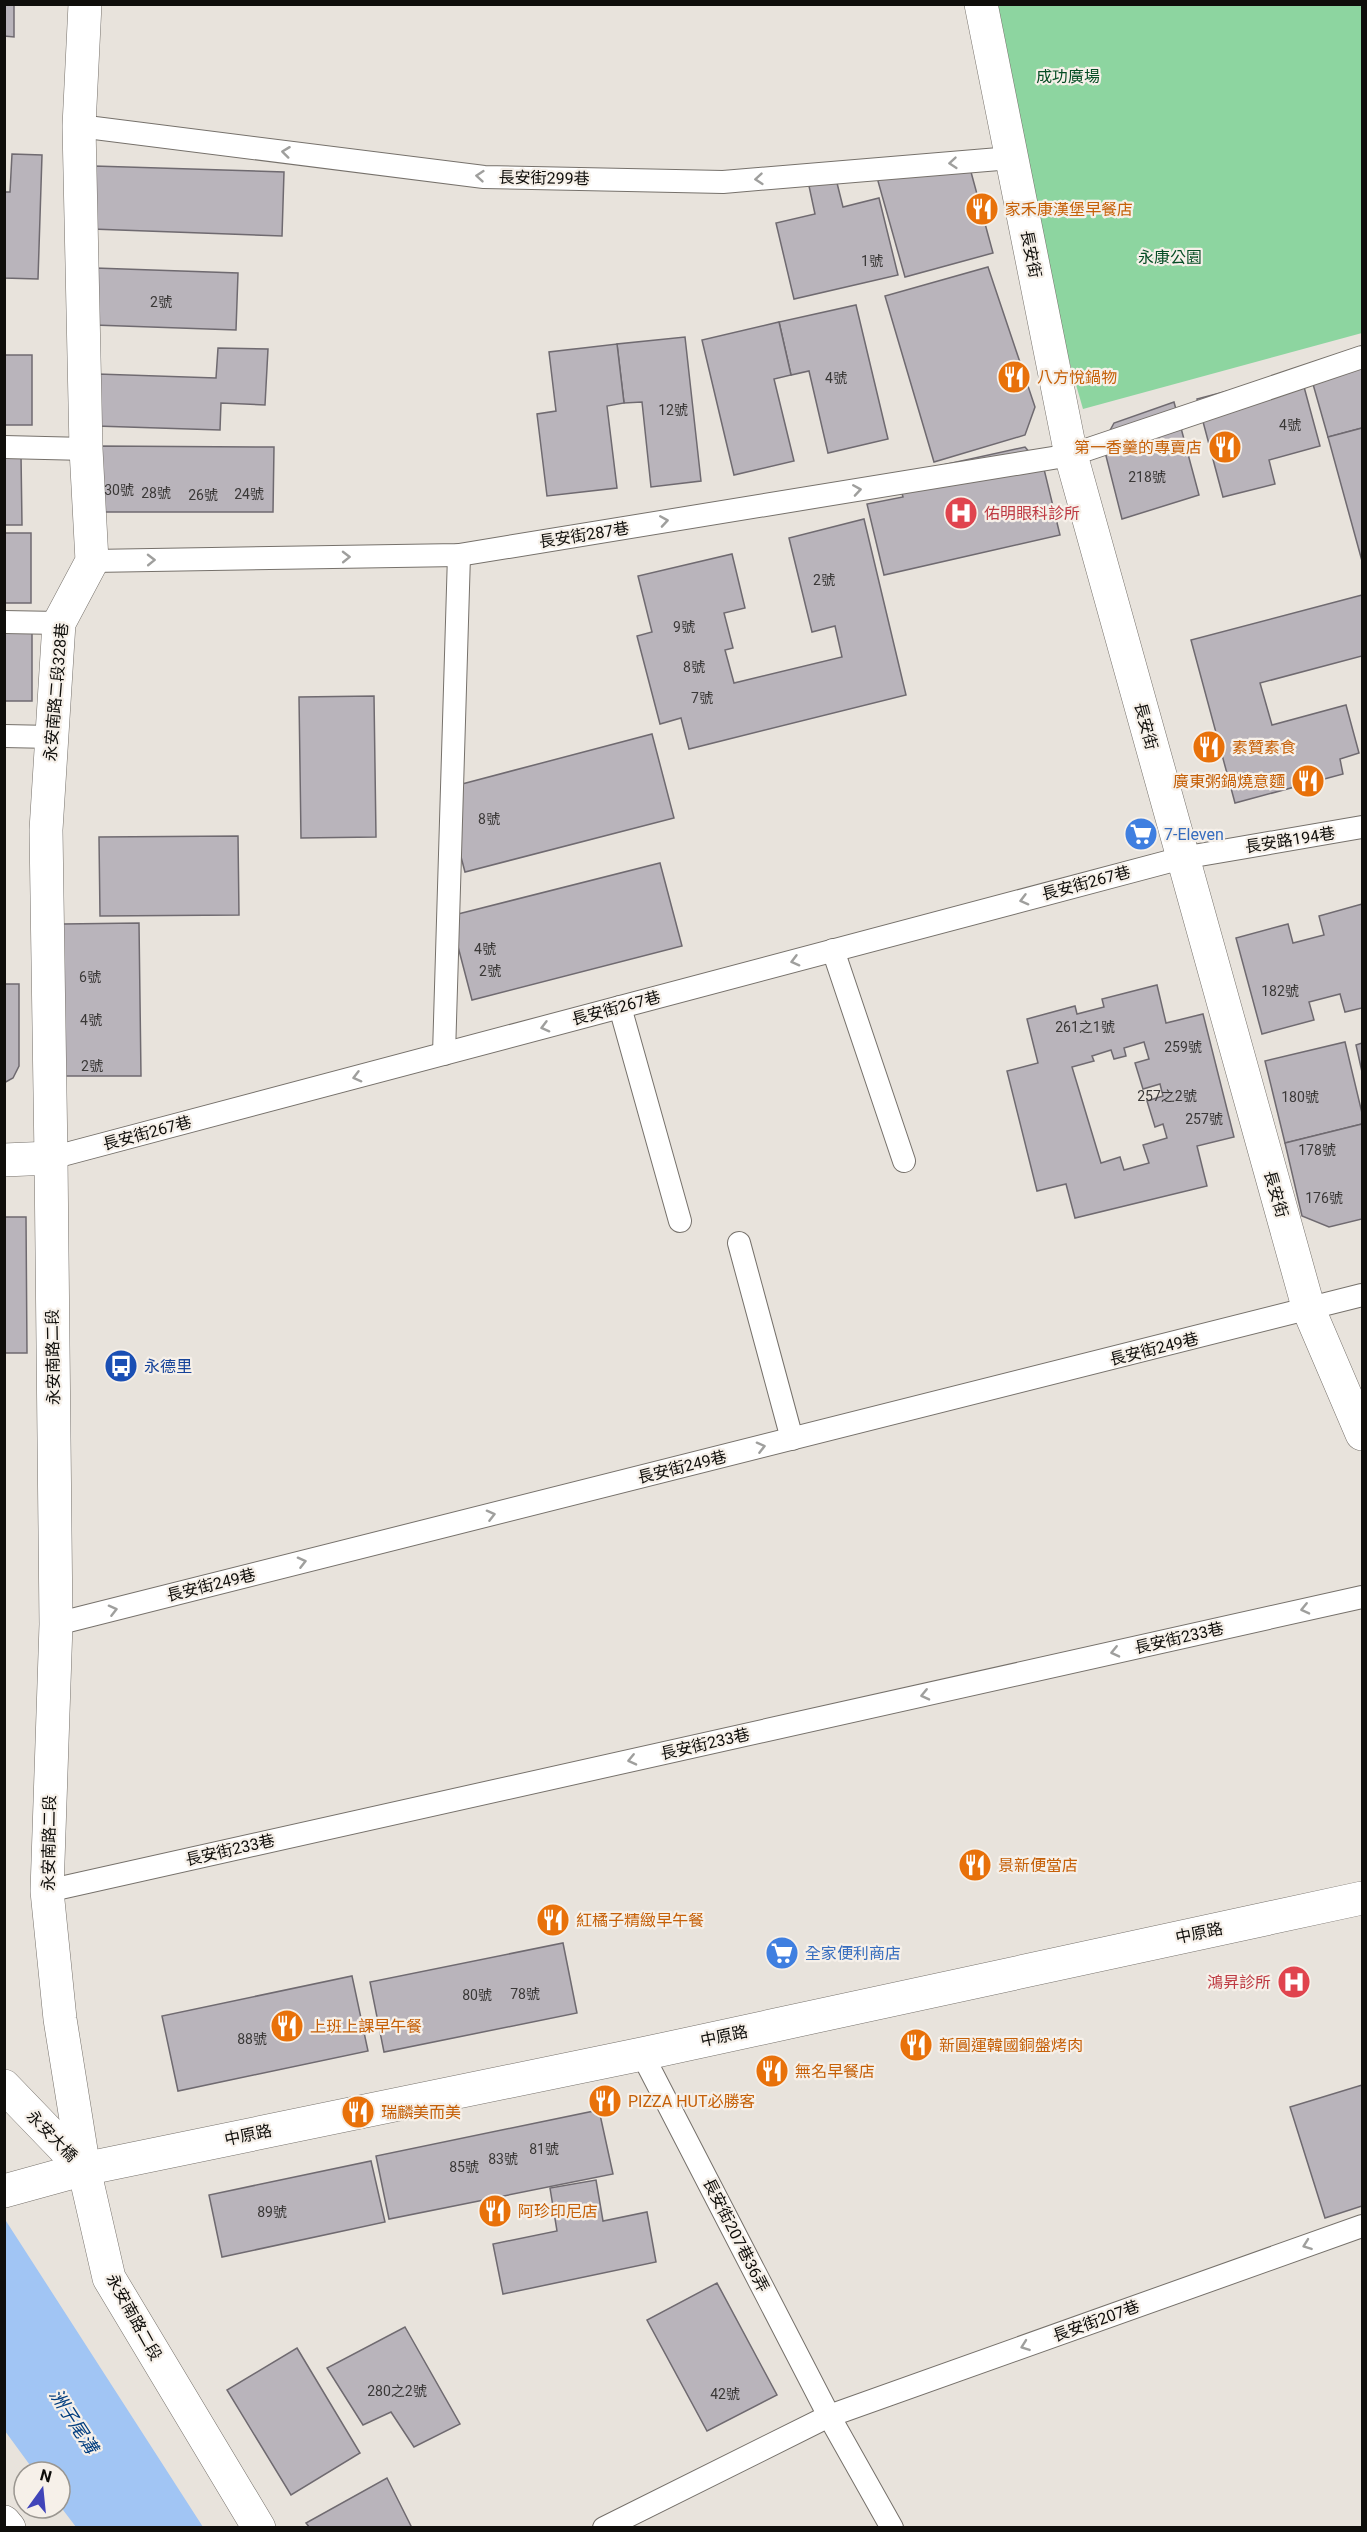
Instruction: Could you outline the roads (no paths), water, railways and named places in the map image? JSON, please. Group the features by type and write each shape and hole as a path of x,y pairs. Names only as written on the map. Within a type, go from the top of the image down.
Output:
{"street":[{"path":"85,4 80,126 86,449 92,561"},
{"name":"長安街","path":"981,4 1071,455 1309,1310 1362,1434"},
{"name":"永安南路二段328巷","path":"51,1158 46,830 58,623 92,561"},
{"path":"4,1160 51,1158"},
{"name":"永安南路二段","path":"51,1158 56,1624 47,1891 60,2019 84,2169 109,2278 259,2528"},
{"name":"中原路","path":"4,2192 84,2169 642,2054 1362,1898"},
{"name":"永安大橋","path":"4,2086 84,2169"},
{"name":"永安大橋","path":"4,2118 84,2169"},
{"path":"4,2522 9,2528"}],"lane":[{"name":"長安街299巷","path":"80,126 484,177 723,182 1011,158"},
{"name":"長安街287巷","path":"92,561 459,555 1071,455 1362,357"},
{"path":"4,447 86,449"},
{"path":"444,1054 459,555"},
{"path":"4,622 58,623"},
{"path":"4,736 52,737"},
{"name":"長安路194巷","path":"1182,858 1362,827"},
{"name":"長安街267巷","path":"51,1158 1182,858"},
{"path":"833,950 904,1161"},
{"path":"620,1007 680,1221"},
{"path":"739,1243 792,1439"},
{"name":"長安街249巷","path":"56,1624 1362,1295"},
{"name":"長安街233巷","path":"47,1891 1362,1597"},
{"name":"長安街207巷36弄","path":"642,2054 829,2416 892,2528"},
{"name":"長安街207巷","path":"604,2528 829,2416 1362,2226"}],"water":[{"name":"洲子尾溝","path":"6,2221 203,2527 76,2527 71,2520 72,2460 26,2460 5,2431"}],"place":[{"name":"家禾康漢堡早餐店","path":"982,209"},
{"name":"八方悅鍋物","path":"1014,377"},
{"name":"第一香羹的專賣店","path":"1225,447"},
{"name":"佑明眼科診所","path":"961,513"},
{"name":"素贊素食","path":"1209,747"},
{"name":"廣東粥鍋燒意麵","path":"1308,781"},
{"name":"7-Eleven","path":"1141,834"},
{"name":"永德里","path":"121,1366"},
{"name":"景新便當店","path":"975,1865"},
{"name":"紅橘子精緻早午餐","path":"553,1920"},
{"name":"全家便利商店","path":"782,1953"},
{"name":"鴻昇診所","path":"1294,1982"},
{"name":"上班上課早午餐","path":"287,2026"},
{"name":"新圓運韓國銅盤烤肉","path":"916,2045"},
{"name":"無名早餐店","path":"772,2071"},
{"name":"PIZZA HUT必勝客","path":"605,2101"},
{"name":"瑞麟美而美","path":"358,2112"},
{"name":"阿珍印尼店","path":"495,2211"}],"park label":[{"name":"成功廣場","path":"1068,76"},
{"name":"永康公園","path":"1170,257"}]}
